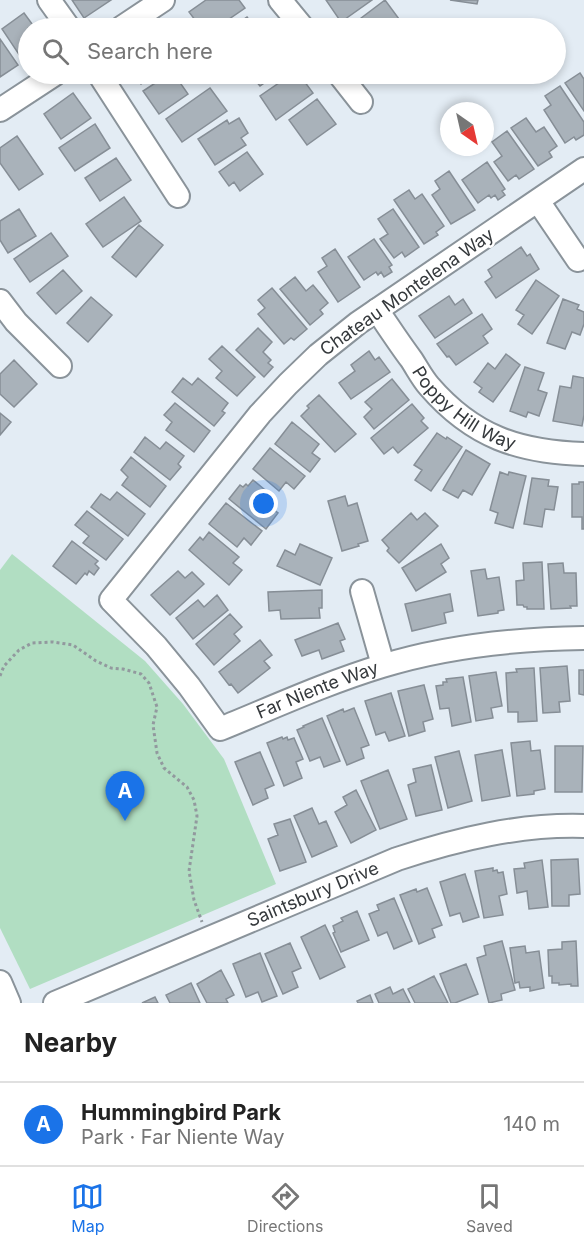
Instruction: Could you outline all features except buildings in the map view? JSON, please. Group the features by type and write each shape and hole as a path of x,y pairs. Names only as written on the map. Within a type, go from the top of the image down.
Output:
{"street":[{"path":"49,0 62,18"},
{"path":"137,18 163,0"},
{"path":"280,0 295,18"},
{"path":"0,110 40,84"},
{"path":"105,84 178,196"},
{"path":"347,84 362,102"},
{"name":"Chateau Montelena Way","path":"111,600 260,414 318,355 358,323 584,170"},
{"path":"537,201 578,260"},
{"path":"0,301 8,328 60,366"},
{"name":"Poppy Hill Way","path":"377,310 428,384 447,405 465,420 504,441 531,450 560,454 584,454"},
{"path":"362,591 383,665"},
{"name":"Far Niente Way","path":"111,600 156,646 220,729 321,687 383,665 439,652 500,642 584,638"},
{"name":"Saintsbury Drive","path":"56,1003 387,864 429,849 484,835 538,828 584,826"},
{"path":"0,982 9,1003"}],"path":[{"path":"0,676 4,666 19,650 32,643 52,642 73,645 96,661 111,668 141,675 150,683 157,707 153,725 157,753 164,768 187,787 194,800 197,816 189,871 194,900 203,923"}],"green space":[{"path":"12,554 145,661 183,704 224,759 276,884 30,989 0,928 0,570"}],"place":[{"name":"Hummingbird Park","path":"125,821"}]}
